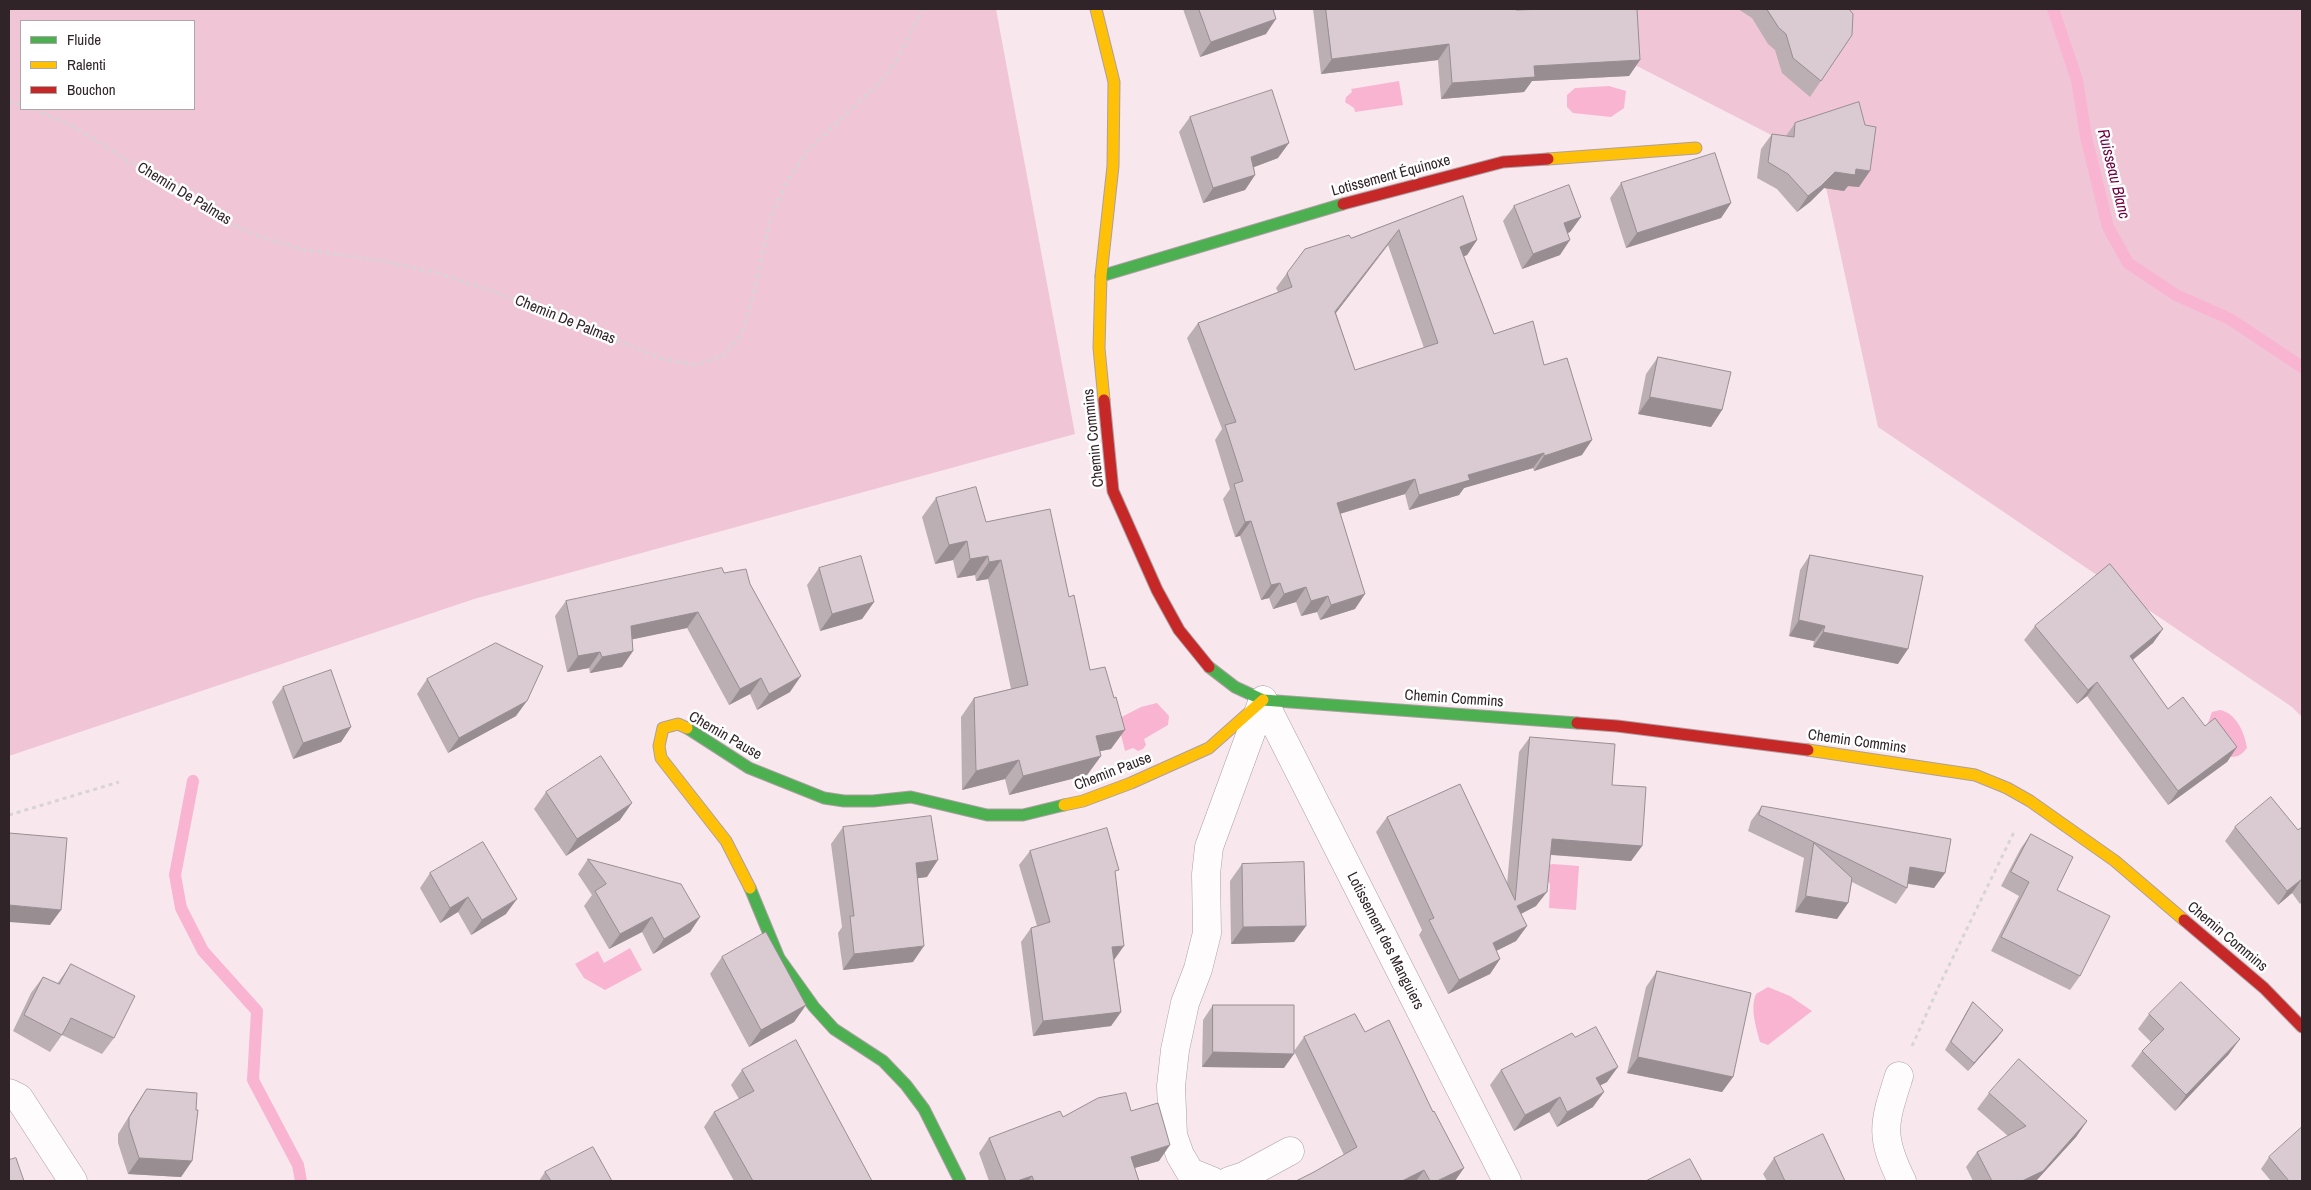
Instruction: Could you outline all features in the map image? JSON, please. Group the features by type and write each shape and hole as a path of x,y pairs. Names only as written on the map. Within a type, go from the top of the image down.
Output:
{"street":[{"name":"Chemin Commins","path":"1096,9 1114,82 1113,166 1102,276 1099,348 1113,490 1157,590 1179,630 1206,664 1235,687 1263,700 1617,726 1844,754 1975,775 2008,788 2030,801 2115,861 2264,988 2302,1027"},
{"name":"Lotissement Équinoxe","path":"1102,276 1389,191 1503,162 1696,148"},
{"name":"Chemin Pause","path":"960,1181 924,1109 906,1086 883,1061 834,1029 814,1007 779,958 747,882 726,841 661,758 658,746 664,728 678,724 700,735 749,768 824,798 844,801 872,801 911,797 987,815 1023,815 1083,801 1132,783 1209,748 1263,700"},
{"path":"1212,1181 1190,1172 1180,1155 1174,1135 1170,1086 1185,1003 1198,968 1207,932 1206,874 1209,847 1263,700"},
{"name":"Lotissement des Manguiers","path":"1263,700 1507,1181"},
{"path":"1899,1076 1886,1122 1886,1140 1890,1156 1902,1181"},
{"path":"9,1093 19,1098 73,1181"},
{"path":"1229,1181 1244,1176 1290,1151"}],"path":[{"name":"Chemin De Palmas","path":"36,110 76,128 222,220 263,238 305,250 383,261 437,273 498,293 663,358 696,365 723,356 741,335 751,303 771,217 786,183 808,150 882,80 897,60 923,9"},
{"path":"9,816 119,782"},
{"path":"1899,1076 1939,986 2030,801"}],"shaded area":[{"path":"9,9 996,9 1075,434 474,599 9,756"},
{"path":"1526,9 2302,9 2302,717 2292,707 1878,427 1820,160"},
{"path":"1399,81 1403,105 1355,112 1354,108 1345,102 1346,97 1352,92 1351,89"},
{"path":"1609,86 1626,91 1624,108 1611,117 1573,113 1567,107 1567,95 1575,88"},
{"path":"1157,703 1169,716 1168,725 1144,739 1146,745 1143,749 1138,751 1133,748 1125,751 1121,735 1110,723 1141,707"},
{"path":"2220,710 2235,719 2244,736 2247,748 2238,756 2231,757 2226,753 2208,723 2212,712"},
{"path":"1553,864 1579,866 1576,910 1549,908 1550,884 1537,867"},
{"path":"630,948 642,970 605,990 584,978 575,964 598,951 604,963"},
{"path":"1768,987 1790,996 1812,1011 1768,1045 1760,1042 1754,1018 1754,999 1756,994"}],"building":[{"path":"1199,9 1273,9 1276,19 1211,42"},
{"path":"1326,9 1637,9 1640,60 1534,66 1535,77 1452,83 1449,44 1332,59"},
{"path":"1767,9 1849,9 1853,14 1852,35 1821,81 1793,58 1786,34 1779,28"},
{"path":"1272,90 1289,143 1251,157 1255,175 1213,188 1190,117"},
{"path":"1859,102 1865,125 1876,127 1870,171 1856,169 1855,175 1835,172 1808,196 1788,174 1768,162 1772,134 1794,137 1795,123"},
{"path":"1715,153 1731,203 1637,233 1621,183"},
{"path":"1569,185 1581,217 1564,223 1570,240 1533,254 1514,206"},
{"path":"1463,196 1477,240 1460,247 1494,334 1533,321 1544,365 1567,358 1592,440 1544,456 1544,453 1468,475 1470,480 1419,495 1415,479 1337,503 1365,594 1331,605 1328,596 1311,601 1306,587 1284,594 1280,583 1271,585 1251,521 1245,522 1234,484 1243,481 1225,425 1236,422 1198,323 1292,287 1287,273 1305,249 1349,235 1351,238","holes":["1399,230 1438,343 1355,370 1335,312"]},
{"path":"1658,357 1731,372 1722,410 1650,397"},
{"path":"976,487 986,522 1050,509 1069,597 1074,595 1090,670 1105,667 1125,730 1096,736 1101,756 1023,776 1019,760 976,771 974,698 1028,685 1001,560 989,562 988,556 970,559 967,541 949,545 936,498"},
{"path":"1810,555 1923,576 1908,649 1823,632 1825,626 1799,620"},
{"path":"861,556 874,602 832,614 819,568"},
{"path":"2110,564 2163,629 2130,656 2168,709 2183,697 2205,726 2215,718 2237,747 2178,791 2097,682 2088,690 2035,626"},
{"path":"722,568 724,573 746,569 750,584 801,676 769,694 761,678 740,689 698,612 631,626 633,651 602,657 600,652 578,656 566,601"},
{"path":"496,643 543,666 527,701 459,738 427,679"},
{"path":"331,670 351,727 303,743 283,687"},
{"path":"1530,737 1615,744 1612,785 1646,787 1642,846 1552,839 1547,892 1517,906 1527,926 1493,943 1500,959 1459,980 1429,920 1434,918 1387,817 1460,784 1515,900"},
{"path":"601,756 632,803 577,839 546,792"},
{"path":"2271,797 2298,830 2302,827 2302,879 2287,891 2235,827"},
{"path":"1762,806 1951,839 1945,873 1910,867 1907,888 1759,815"},
{"path":"931,816 938,860 916,863 924,946 854,954 850,916 854,916 843,827"},
{"path":"1107,828 1119,870 1115,871 1124,946 1112,947 1121,1012 1043,1021 1031,928 1050,922 1030,851"},
{"path":"9,833 67,838 61,910 9,905"},
{"path":"2031,834 2073,857 2057,890 2110,916 2080,976 2001,937 2029,882 2011,872"},
{"path":"483,842 517,899 482,920 468,897 450,908 430,873"},
{"path":"1814,843 1852,878 1848,903 1806,896"},
{"path":"588,859 681,884 700,917 664,939 652,917 620,934 595,891 606,884"},
{"path":"1304,862 1306,926 1243,927 1242,864"},
{"path":"766,932 806,1005 761,1030 722,957"},
{"path":"71,964 135,996 114,1038 71,1018 62,1035 24,1015 43,977 59,984"},
{"path":"1657,971 1751,993 1733,1077 1638,1057"},
{"path":"2181,982 2240,1039 2186,1095 2142,1051 2164,1029 2149,1014"},
{"path":"1973,1002 2003,1030 1974,1063 1951,1042"},
{"path":"1213,1005 1294,1005 1294,1054 1213,1052"},
{"path":"1355,1014 1365,1032 1389,1020 1433,1112 1464,1168 1437,1181 1430,1181 1424,1170 1402,1181 1296,1181 1357,1147 1304,1037"},
{"path":"1596,1027 1618,1067 1596,1078 1604,1092 1567,1112 1560,1097 1525,1115 1501,1070 1572,1033 1575,1037"},
{"path":"796,1040 872,1181 753,1181 714,1112 754,1091 742,1070"},
{"path":"2019,1059 2087,1121 2043,1171 2022,1181 1992,1181 1977,1152 2026,1126 1989,1093"},
{"path":"147,1089 197,1093 196,1110 198,1110 192,1161 139,1158 129,1127 129,1118"},
{"path":"1126,1093 1131,1111 1158,1103 1170,1145 1131,1157 1139,1181 1034,1181 1032,1176 1017,1181 1006,1181 989,1138 1060,1111 1063,1117 1098,1098"},
{"path":"2302,1127 2302,1181 2289,1181 2269,1157"},
{"path":"1823,1134 1845,1181 1785,1181 1774,1158"},
{"path":"593,1147 612,1181 551,1181 545,1172"},
{"path":"16,1158 24,1181 9,1181 9,1160"},
{"path":"1690,1159 1702,1181 1646,1181"}],"waterway":[{"name":"Ruisseau Blanc","path":"2053,9 2077,80 2086,137 2108,227 2128,263 2176,295 2230,319 2302,367"},
{"path":"193,781 175,875 181,908 203,951 257,1011 253,1080 298,1165 301,1181"}],"traffic: fast":[{"path":"1101,276 1343,204"},
{"path":"1209,667 1235,687 1263,700 1577,723"},
{"path":"687,728 749,768 824,798 844,801 873,801 911,797 987,815 1023,815 1064,805"},
{"path":"750,888 779,958 814,1007 834,1029 883,1061 906,1085 924,1109 960,1181"}],"traffic: slow":[{"path":"1096,9 1114,82 1113,166 1101,276 1099,348 1104,400"},
{"path":"1548,159 1696,148"},
{"path":"1064,805 1083,801 1131,783 1209,748 1263,700"},
{"path":"687,728 678,724 663,728 659,746 661,758 726,841 750,888"},
{"path":"1808,750 1975,775 2007,788 2030,801 2115,861 2184,920"}],"traffic: jam":[{"path":"1343,204 1503,162 1548,159"},
{"path":"1104,400 1113,491 1157,590 1179,630 1209,667"},
{"path":"1577,723 1617,726 1808,750"},
{"path":"2184,920 2264,988 2302,1027"}]}
